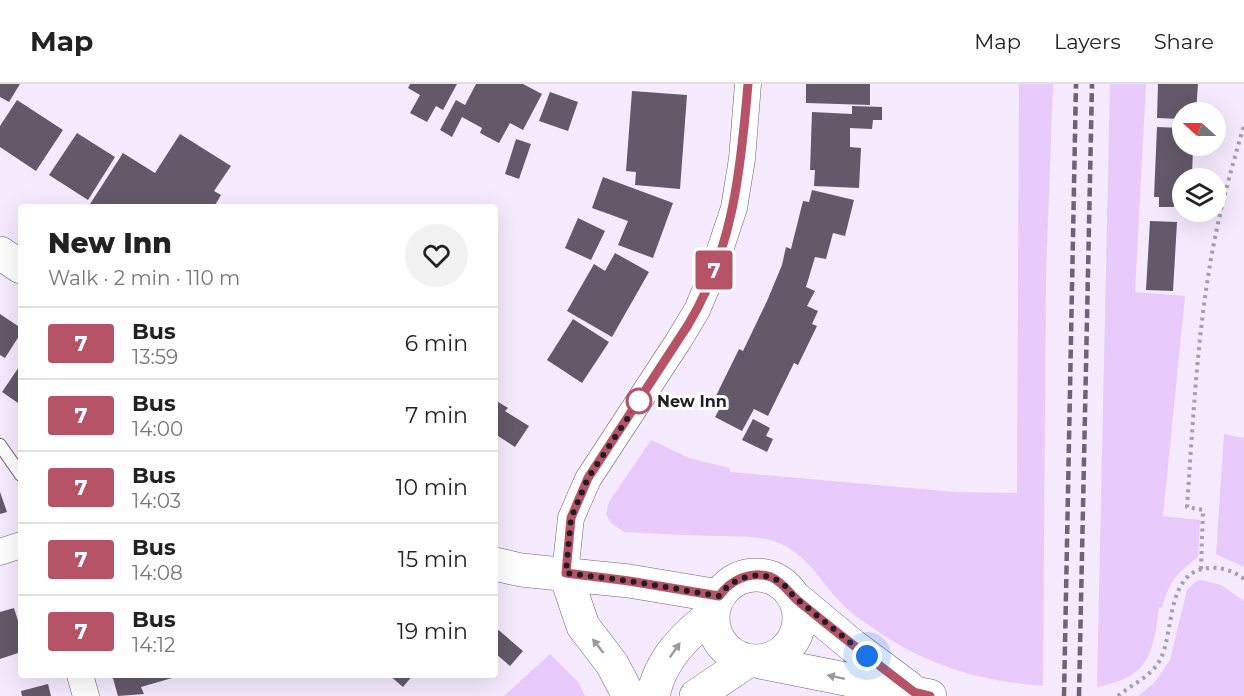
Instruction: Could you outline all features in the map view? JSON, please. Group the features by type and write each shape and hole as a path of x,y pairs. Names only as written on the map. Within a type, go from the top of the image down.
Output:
{"main road":[{"path":"0,253 18,265"},
{"path":"498,565 521,570 629,581 716,605"},
{"path":"566,573 583,626 612,664 628,696"},
{"path":"652,696 662,670 683,639 716,605 727,586 737,579 756,575 775,579 853,646 922,694"},
{"path":"696,696 754,661 781,654 788,647 796,635 800,617 793,596"},
{"path":"716,605 715,633 720,643 732,655 922,694"}],"street":[{"path":"566,573 571,518 588,478 698,310 711,277 734,208 742,159 748,84"},
{"path":"0,552 18,546"},
{"path":"81,678 86,696"}],"lane":[{"path":"0,445 18,470"}],"path":[{"path":"1201,569 1203,510 1187,507 1199,346 1212,254 1228,180 1244,125"},
{"path":"1118,696 1147,675 1160,661 1178,591 1188,578 1201,569 1210,568 1231,571 1244,579"}],"shaded area":[{"path":"1019,84 1053,84 1046,273 1043,686 1019,684 975,675 912,652 850,612 801,557 793,550 776,542 752,537 624,532 611,523 606,514 609,502 651,440 689,458 730,468 730,472 955,492 1017,493"},
{"path":"1110,84 1146,84 1135,292 1185,296 1163,516 1200,520 1198,557 1174,579 1162,608 1159,607 1154,638 1145,661 1128,677 1097,687"},
{"path":"1224,434 1244,438 1244,567 1216,554"},
{"path":"1201,580 1221,585 1244,601 1244,696 1138,696 1155,682 1170,660 1187,590 1195,582"},
{"path":"550,654 579,683 585,696 504,696"}],"building":[{"path":"0,84 20,84 9,102 0,97"},
{"path":"410,84 457,84 443,110 436,106 427,122 410,113 420,95 408,88"},
{"path":"476,84 523,84 542,94 523,130 510,123 499,143 480,133 482,128 462,117 452,137 440,130 456,100 465,105"},
{"path":"806,84 870,84 870,105 806,103"},
{"path":"1158,84 1198,84 1197,102 1172,102 1172,119 1157,118"},
{"path":"632,91 687,95 680,189 635,185 636,172 626,171"},
{"path":"550,92 578,102 568,131 539,121"},
{"path":"17,100 63,130 36,171 0,147 0,126"},
{"path":"852,106 882,107 882,120 873,120 872,129 850,128 850,147 861,148 859,188 814,186 815,170 810,170 812,112 852,114"},
{"path":"1157,127 1172,128 1172,156 1193,156 1192,168 1172,168 1172,207 1159,207 1159,197 1154,197"},
{"path":"77,133 115,157 88,200 49,175"},
{"path":"180,134 231,166 214,191 221,195 216,204 90,204 123,153 155,173"},
{"path":"516,139 531,144 519,179 505,174"},
{"path":"603,177 673,203 653,258 618,245 628,221 592,208"},
{"path":"812,190 854,200 845,236 833,233 826,259 815,257 806,287 815,291 807,306 818,311 812,324 817,326 798,365 794,363 768,416 754,409 742,431 715,417 720,408 712,404 739,349 743,351 767,301 782,265 786,247 791,249 803,201 809,202"},
{"path":"578,218 605,231 591,260 565,248"},
{"path":"1150,221 1177,222 1173,291 1146,290"},
{"path":"615,253 649,272 612,337 567,311 594,264 605,271"},
{"path":"0,314 18,326 18,338 5,358 0,355"},
{"path":"573,319 609,342 582,383 547,360"},
{"path":"18,368 18,403 2,392"},
{"path":"498,402 508,408 505,411 529,426 515,447 498,436"},
{"path":"753,419 770,428 766,436 773,439 767,452 742,440"},
{"path":"0,492 7,512 0,514"},
{"path":"14,608 18,621 18,653 0,659 0,612"},
{"path":"498,630 523,651 510,666 498,656"},
{"path":"113,678 172,678 141,687 144,694 118,696"},
{"path":"392,678 410,678 403,687"},
{"path":"48,684 51,696 22,696 21,691"}],"railway":[{"path":"1064,696 1076,84"},
{"path":"1079,696 1092,84"}],"bus line":[{"name":"7","path":"748,84 742,159 734,208 724,243 698,310 588,478 571,518 566,573 660,585 719,596 727,586 742,577 756,575 770,577 782,584 793,596 853,646 914,692 930,696"}],"place":[{"name":"New Inn","path":"639,401"}],"route":[{"path":"639,401 588,478 571,518 566,573 660,585 719,596 727,586 742,577 756,575 770,577 786,587 793,596 867,656"}]}
